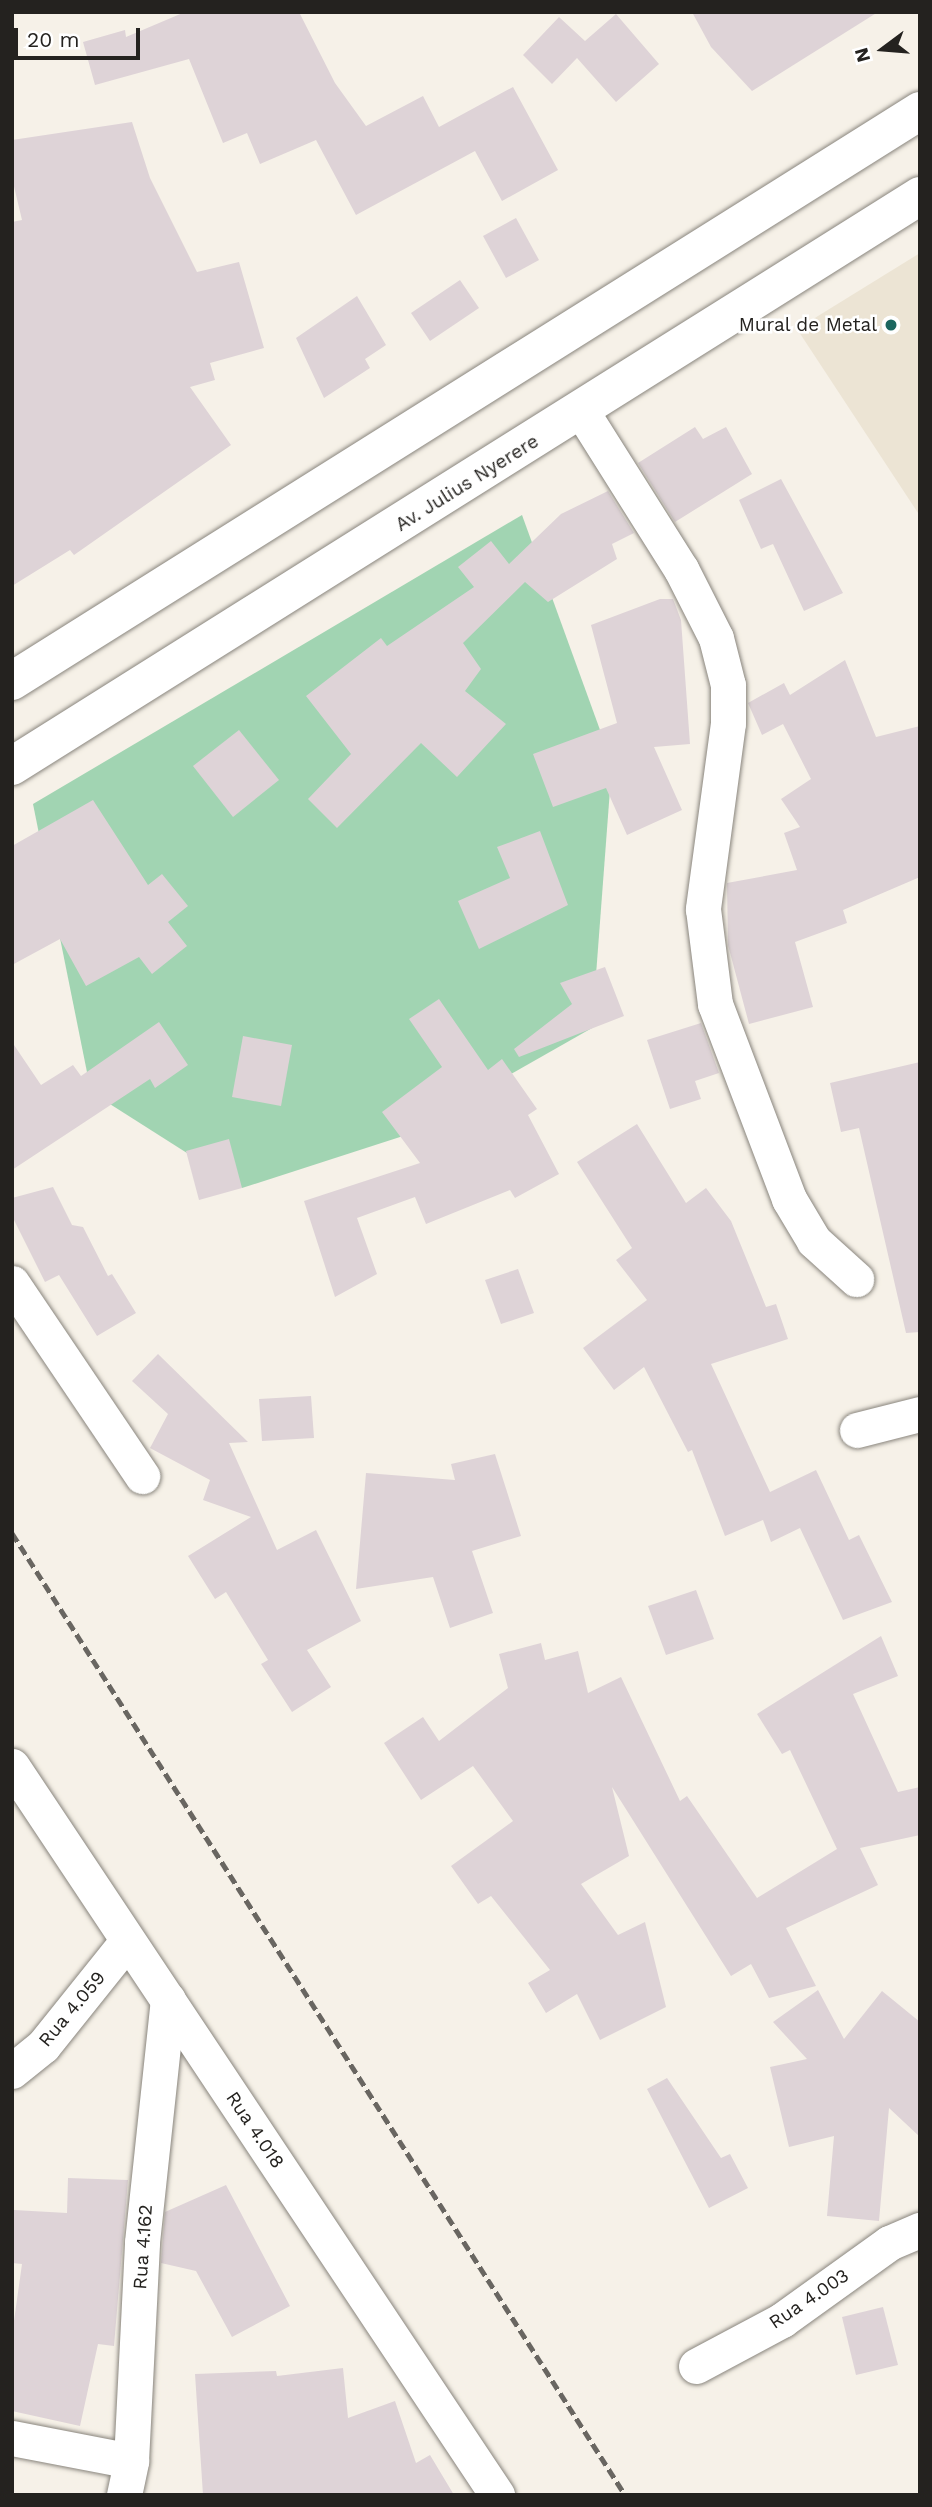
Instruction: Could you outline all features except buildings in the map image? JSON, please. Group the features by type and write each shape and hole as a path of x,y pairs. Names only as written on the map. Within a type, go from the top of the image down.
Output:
{"main road":[{"path":"12,681 920,111"},
{"name":"Av. Julius Nyerere","path":"12,766 582,412 920,196"}],"street":[{"path":"582,412 681,569 716,638 728,685 728,723 702,909 715,1004 789,1199 814,1241 856,1279"},
{"path":"12,1283 142,1476"},
{"path":"857,1430 920,1414"},
{"name":"Rua 4.018","path":"12,1766 497,2495"},
{"name":"Rua 4.059","path":"12,2071 43,2046 127,1941"},
{"name":"Rua 4.162","path":"124,2495 131,2461 142,2242 168,1999"},
{"name":"Rua 4.003","path":"696,2366 782,2320 889,2243 920,2230"},
{"path":"12,2438 131,2461"},
{"path":"473,2456 483,2495"}],"shaded area":[{"path":"920,253 920,516 797,329"}],"green space":[{"path":"522,515 612,763 592,1028 400,1137 242,1188 91,1092 33,804"}],"railway":[{"path":"12,1533 625,2495"}],"place":[{"name":"Mural de Metal","path":"891,325"}]}
